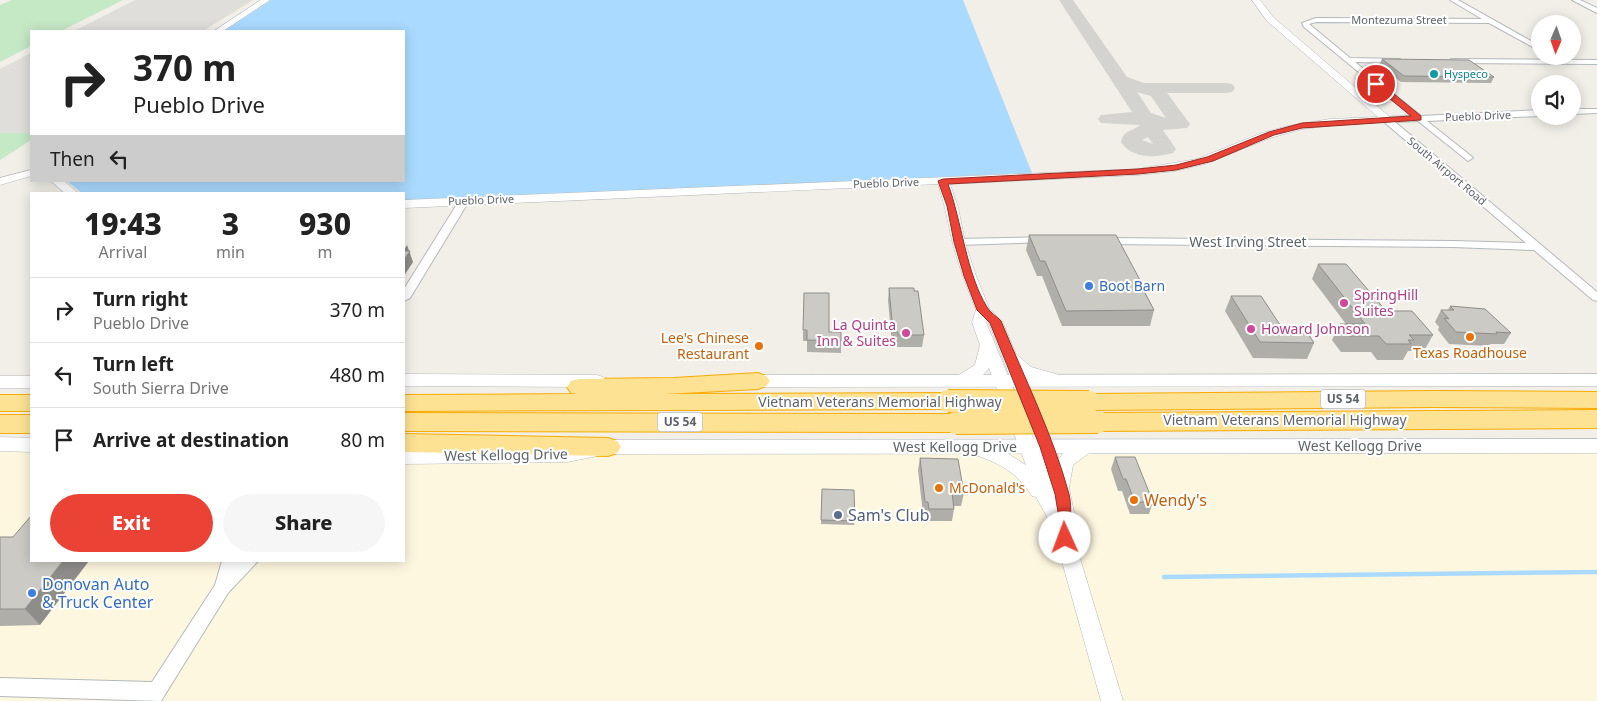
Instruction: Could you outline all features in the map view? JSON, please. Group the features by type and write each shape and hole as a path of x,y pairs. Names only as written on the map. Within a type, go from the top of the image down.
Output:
{"highway":[{"path":"405,390 674,386 758,381"},
{"name":"Vietnam Veterans Memorial Highway","path":"405,403 1597,400"},
{"name":"Vietnam Veterans Memorial Highway","path":"405,422 955,402"},
{"name":"Vietnam Veterans Memorial Highway","path":"1095,402 1597,419"},
{"path":"0,403 30,403"},
{"path":"0,424 30,424"},
{"path":"405,443 608,447"}],"main road":[{"path":"405,378 432,380 931,382 960,387 974,393 991,408 994,421 992,433 987,438 926,447"},
{"path":"931,382 955,402 1011,382 1062,382 1095,402 1597,380"},
{"path":"0,382 30,382"},
{"path":"1095,402 1078,386 1059,395 1053,412 1067,433 1107,446"},
{"path":"0,444 30,444"},
{"name":"West Kellogg Drive","path":"405,457 567,455 608,447 1597,446"}],"street":[{"path":"220,30 266,0"},
{"name":"South Airport Road","path":"1256,0 1270,19 1597,298"},
{"path":"1453,0 1531,44"},
{"path":"1575,0 1597,11"},
{"name":"Montezuma Street","path":"1347,60 1306,26 1305,23 1308,20 1490,21"},
{"path":"1347,60 1403,61"},
{"path":"1347,60 1468,158"},
{"path":"1441,61 1531,62"},
{"path":"1581,62 1597,62"},
{"path":"1581,112 1597,111"},
{"name":"Pueblo Drive","path":"405,204 1138,172 1176,168 1210,159 1272,133 1302,126 1419,118 1531,113"},
{"path":"0,182 30,173"},
{"path":"943,181 952,206 959,242 969,276 983,310 995,321 1007,352 1011,382"},
{"path":"58,182 71,192"},
{"path":"405,296 464,201"},
{"path":"959,242 1061,241"},
{"name":"West Irving Street","path":"1088,241 1453,244 1538,247"},
{"path":"983,310 979,322 1011,382 1037,447 1062,494"},
{"path":"955,402 987,361 988,342"},
{"path":"1007,352 1026,371 1062,382"},
{"path":"1061,525 1065,512 1062,494 1063,466 1066,459 1087,446"},
{"path":"968,447 1010,460 1027,474 1061,525 1112,701"},
{"path":"1037,447 1040,475 1047,503"},
{"path":"222,588 230,562"},
{"path":"0,687 154,696 222,588 249,562"}],"shaded area":[{"path":"135,0 253,0 205,30 76,30"},
{"path":"30,54 30,133 0,133 0,69"},
{"path":"30,446 30,562 405,562 405,457 567,455 608,447 1597,447 1597,701 0,701 0,447"}],"green space":[{"path":"12,0 123,0 63,30 30,30 30,47 0,62 0,5"},
{"path":"0,133 30,133 30,141 0,160"}],"water":[{"path":"271,0 963,0 1032,173 405,201 405,192 81,192 68,182 405,182 405,30 225,30"}],"building":[{"path":"1382,59 1469,60 1494,77 1404,76"},
{"name":"Boot Barn","path":"1029,235 1116,235 1154,310 1066,311 1045,261 1040,261"},
{"path":"405,251 410,251 405,258"},
{"path":"1318,264 1346,264 1386,311 1412,311 1433,335 1409,335 1414,340 1408,340 1411,344 1386,344 1379,336 1349,336 1340,324 1365,324"},
{"name":"La Quinta Inn & Suites","path":"889,288 914,288 914,291 918,291 924,335 898,335 898,332 893,332"},
{"path":"804,293 829,293 829,332 841,332 841,341 807,340 807,330 803,330"},
{"path":"1231,296 1261,296 1284,331 1307,332 1314,343 1260,342"},
{"path":"1450,306 1485,309 1511,333 1456,332 1444,318 1449,319 1441,310 1454,310"},
{"path":"1115,457 1135,457 1153,502 1135,502 1126,479 1123,479"},
{"name":"McDonald's","path":"920,458 958,459 964,493 952,493 954,509 929,509 928,502 925,502"},
{"name":"Sam's Club","path":"822,489 854,490 855,521 821,520"},
{"path":"30,517 30,562 62,562 25,609 0,609 0,537 13,537"}],"waterway":[{"path":"1164,577 1597,572"}],"taxiway":[{"path":"1066,0 1121,81"},
{"path":"1121,81 1146,88"},
{"path":"1121,81 1150,125"},
{"path":"1145,117 1161,124 1180,124 1157,92 1146,88"},
{"path":"1146,88 1226,88"},
{"path":"1108,119 1140,118 1142,114"},
{"path":"1150,125 1166,149 1148,150 1131,142 1132,137 1146,131 1150,125"}],"place":[{"name":"Hyspeco","path":"1434,74"},
{"name":"Boot Barn","path":"1089,286"},
{"name":"SpringHill Suites","path":"1344,303"},
{"name":"Howard Johnson","path":"1251,329"},
{"name":"La Quinta Inn & Suites","path":"906,333"},
{"name":"Texas Roadhouse","path":"1470,337"},
{"name":"Lee's Chinese Restaurant","path":"759,346"},
{"name":"McDonald's","path":"939,488"},
{"name":"Wendy's","path":"1134,500"},
{"name":"Sam's Club","path":"838,515"},
{"name":"Donovan Auto & Truck Center","path":"32,593"}],"route":[{"path":"1065,538 1061,525 1065,512 1062,494 1046,447 995,321 983,310 969,276 959,242 952,206 943,181 1138,172 1176,168 1210,159 1272,133 1302,126 1335,122 1419,118 1376,84"}]}
